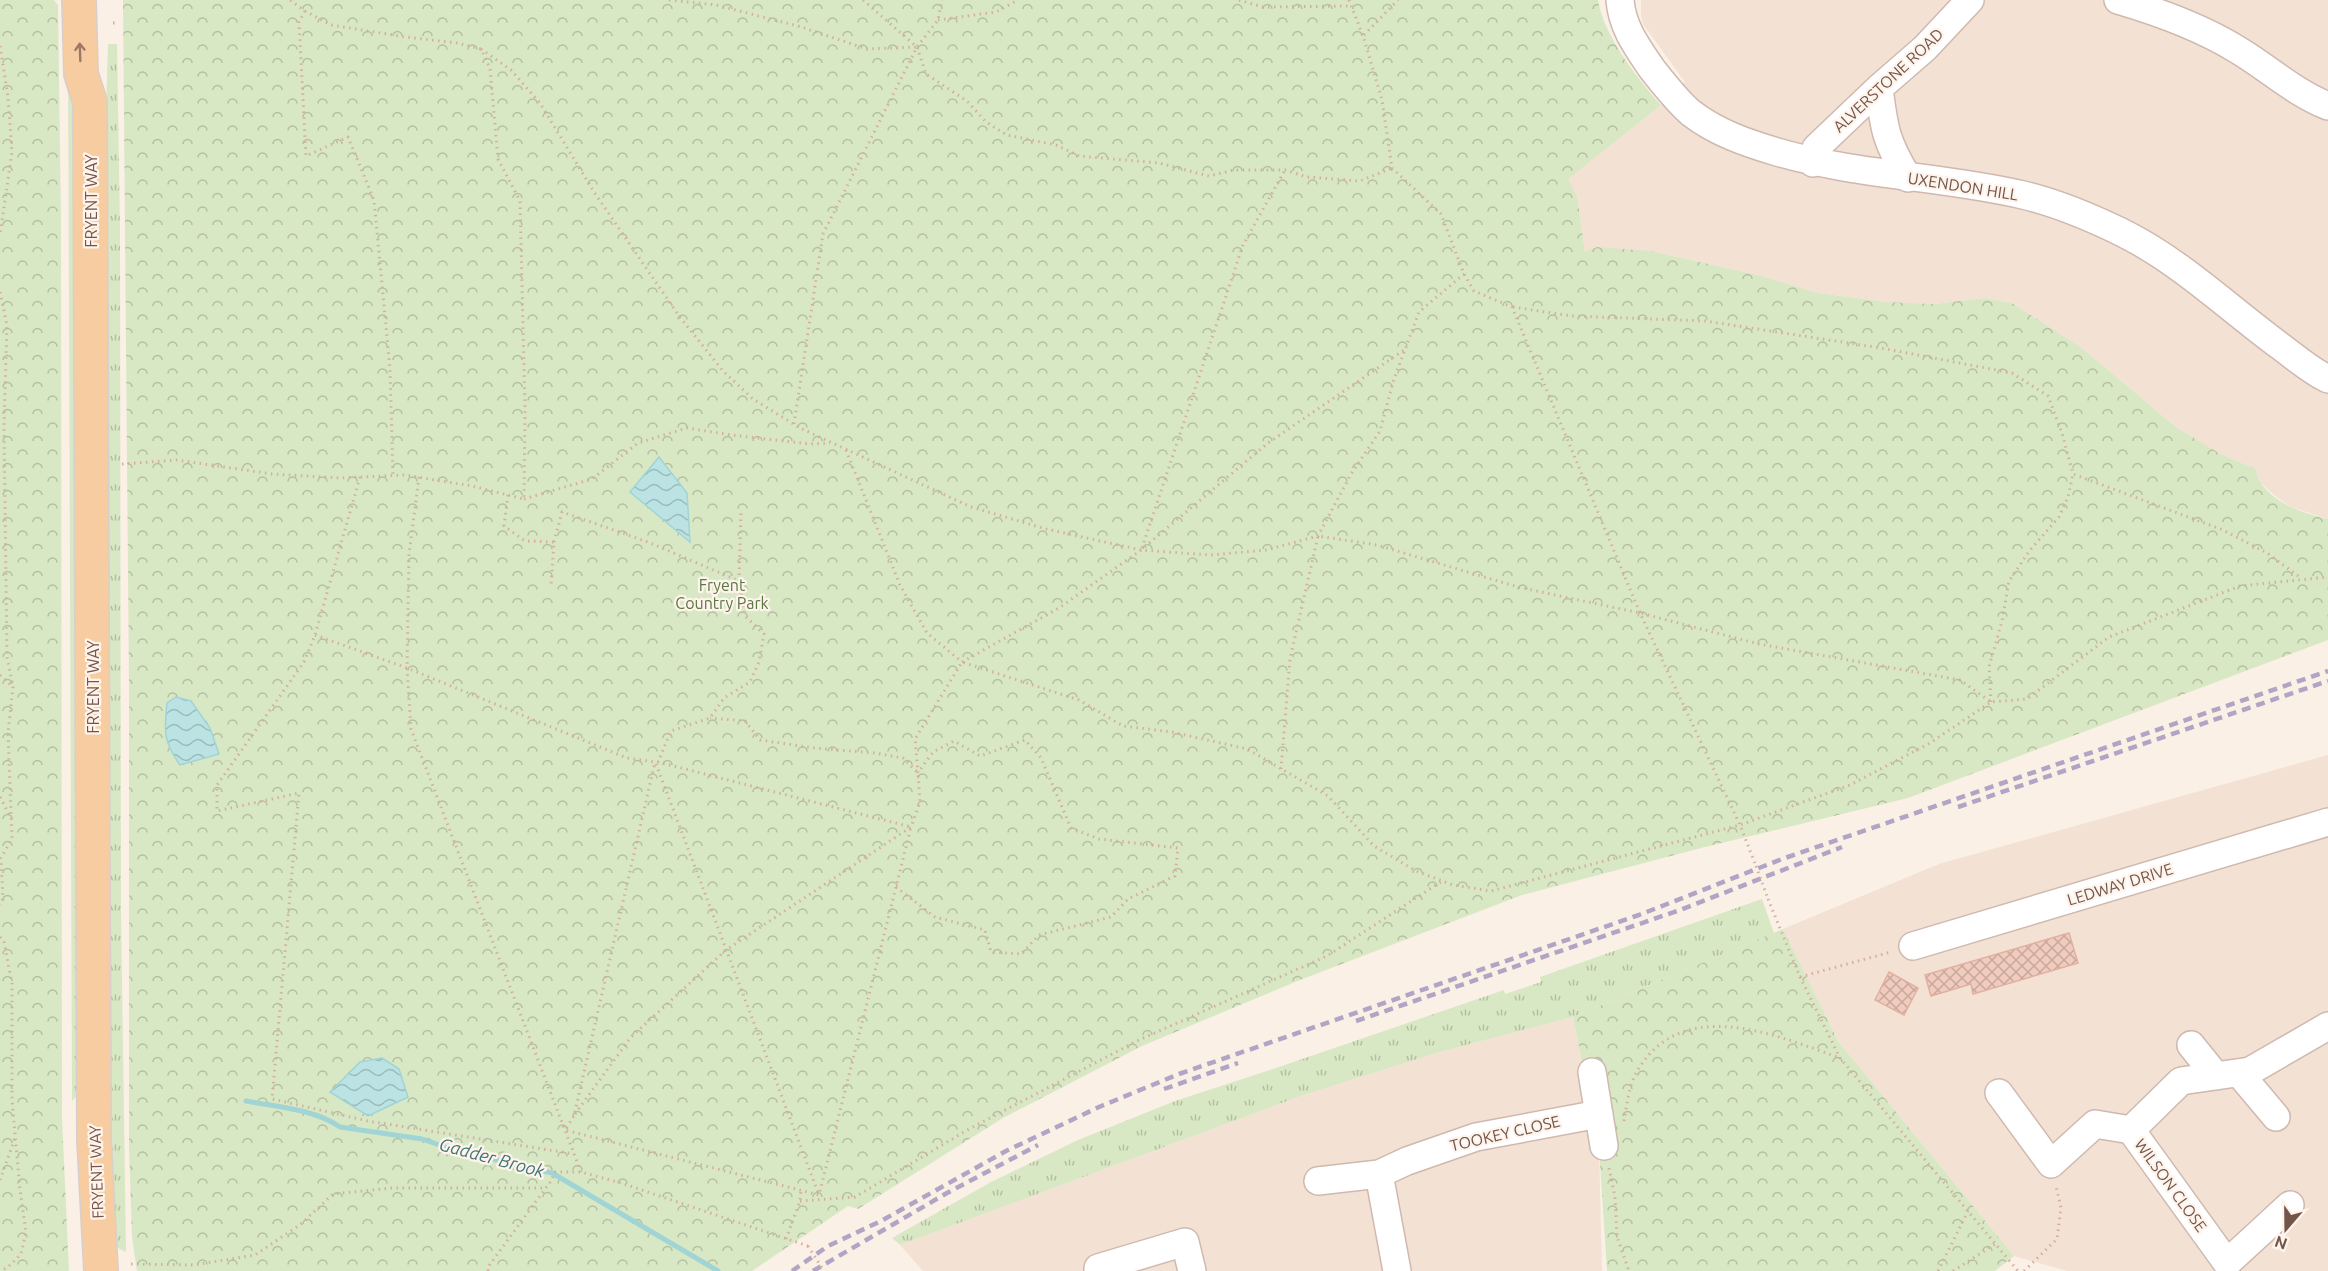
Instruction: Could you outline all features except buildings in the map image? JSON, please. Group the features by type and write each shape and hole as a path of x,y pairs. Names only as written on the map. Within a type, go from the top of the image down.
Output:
{"main road":[{"name":"FRYENT WAY","path":"96,10 81,74 90,102 94,1140 116,1267"}],"street":[{"name":"UXENDON HILL","path":"1620,0 1621,15 1631,39 1656,74 1690,112 1714,128 1740,140 1813,163 2024,196 2081,214 2122,232 2159,254 2202,284 2258,330 2328,379"},
{"name":"ALVERSTONE ROAD","path":"1813,163 1816,148 1925,48 1970,0"},
{"path":"2118,0 2152,10 2208,34 2237,49 2286,83 2328,106"},
{"path":"1879,88 1885,132 1892,152 1908,178"},
{"name":"LEDWAY DRIVE","path":"1913,946 2328,822"},
{"path":"2131,1130 2181,1081 2250,1071 2328,1026"},
{"path":"2191,1045 2276,1117"},
{"path":"1592,1072 1604,1146"},
{"path":"1999,1093 2051,1164"},
{"name":"TOOKEY CLOSE","path":"1318,1181 1379,1174 1417,1157 1476,1137 1599,1114"},
{"name":"WILSON CLOSE","path":"2051,1164 2095,1124 2131,1130 2227,1263 2290,1205"},
{"path":"1379,1174 1397,1271"},
{"path":"1098,1271 1098,1268 1185,1242 1192,1271"}],"path":[{"path":"290,0 331,25 481,48 511,70 540,103 594,192 679,316 723,371 753,399 794,424 971,507 1046,528 1142,550 1210,555 1266,550 1318,537 1377,545 1518,587 1640,613 1759,644 1960,680 1991,702"},
{"path":"669,0 716,5 798,26 867,49 917,47"},
{"path":"863,0 917,47 926,74 967,102 986,122 1007,135 1056,145 1078,156 1159,163 1209,176 1234,170 1285,170 1306,177 1360,181 1392,168"},
{"path":"794,424 823,234 917,47 938,20 942,0"},
{"path":"938,20 996,12 1018,0"},
{"path":"1239,0 1263,7 1351,6"},
{"path":"1349,0 1363,36 1382,100 1392,168 1441,214 1464,274 1474,291 1512,307 1572,316 1705,321 1881,348 2012,373 2048,396 2062,433 2073,474 2068,497 2059,517 2030,550 2009,581 2002,621 1989,667 1991,702"},
{"path":"1363,36 1398,0"},
{"path":"305,11 299,22 306,156 348,137 374,200 390,369 393,476"},
{"path":"0,46 8,97 12,152 0,235"},
{"path":"481,48 490,68 498,159 520,201 525,408 524,499"},
{"path":"1142,550 1243,245 1285,170"},
{"path":"1281,769 1290,659 1318,537 1351,474 1380,431 1419,312 1464,274"},
{"path":"0,292 7,325 4,426 7,657 13,687 8,733 12,839 1,858 3,899 0,905"},
{"path":"1512,307 1640,613 1740,825 1800,977 1840,1058 2018,1271"},
{"path":"819,1195 911,827 920,802 915,739 962,662 1059,608 1142,550 1268,443 1405,349"},
{"path":"122,464 177,459 272,474 419,477 472,486 524,499 592,478 638,443 687,428 810,444 832,443"},
{"path":"846,450 900,585 927,633 962,662 1079,700 1123,726 1172,732 1247,749 1328,796 1374,846 1416,872 1442,881 1491,891 1740,825 1850,785 1930,743 1991,702 2027,699 2109,637 2240,586 2328,577"},
{"path":"2073,474 2223,530 2267,553 2302,579"},
{"path":"360,477 315,636 304,662 217,785 217,811 299,793 272,1099 368,1121 574,1154"},
{"path":"419,477 409,554 407,668 411,729 581,1172"},
{"path":"508,495 504,526 525,541 554,542"},
{"path":"551,586 554,542 562,512 648,542 739,581"},
{"path":"710,718 724,698 750,682 759,662 764,634 745,616 739,581 741,512"},
{"path":"315,636 407,668 627,758 656,762 911,827"},
{"path":"0,675 13,687"},
{"path":"574,1116 656,762 671,731 710,718 745,721 760,740 903,758 918,773"},
{"path":"896,887 935,917 985,930 991,952 1021,954 1039,935 1111,917 1128,899 1175,876 1178,848 1099,839 1071,828 1041,758 1025,740 980,756 954,741 933,752 918,773"},
{"path":"656,762 819,1195"},
{"path":"0,797 11,819"},
{"path":"565,1130 631,1037 726,950 911,827"},
{"path":"800,1201 855,1197 969,1129 1139,1040 1327,956 1442,881"},
{"path":"0,937 4,942 12,984 12,1100 26,1232 21,1254 1,1271"},
{"path":"1800,977 1913,946"},
{"path":"1629,1271 1617,1238 1615,1197 1604,1146 1620,1143 1632,1083 1639,1068 1658,1046 1688,1030 1727,1026 1762,1031 1840,1058"},
{"path":"565,1130 819,1195"},
{"path":"0,1180 16,1136"},
{"path":"2024,1271 2057,1239 2061,1208 2051,1164"},
{"path":"488,1271 488,1267 551,1181 555,1172 581,1172 621,1183 808,1246 824,1271"},
{"path":"116,1267 194,1265 255,1255 301,1224 333,1194 392,1188 546,1188"},
{"path":"786,1239 800,1201 801,1190"},
{"path":"1938,1271 1968,1211"},
{"path":"1953,1271 1995,1244"}],"shaded area":[{"path":"1641,0 2328,0 2328,519 2291,507 2260,482 2256,469 2219,453 2176,427 2082,348 2012,303 1985,298 1934,304 1888,302 1818,293 1762,276 1651,251 1585,252 1577,196 1567,179 1661,105 1685,82 1643,24"},
{"path":"2328,755 2328,1271 2067,1271 2014,1256 1838,1041 1783,929 1939,864"},
{"path":"1573,1017 1599,1148 1602,1271 923,1271 900,1245 1301,1096 1436,1053"}],"green space":[{"path":"0,0 54,0 58,5 61,220 62,1119 69,1271 0,1271"},
{"name":"Fryent Country Park","path":"123,0 1598,0 1601,14 1614,42 1661,105 1568,179 1577,196 1585,252 1597,247 1651,251 1762,276 1818,293 1888,302 1934,304 1985,298 2012,303 2082,348 2176,427 2219,453 2256,469 2261,483 2274,497 2300,511 2328,519 2328,640 1908,798 1705,847 1522,895 1300,980 1142,1046 1003,1118 858,1209 848,1206 752,1271 137,1271 132,1237 129,1148 129,688"},
{"path":"108,44 117,44 120,229 121,912 126,1252 118,1248 114,1242 109,1158 104,172"},
{"path":"78,52 83,1089 72,1101 68,54"},
{"path":"1762,899 1774,933 1573,1017 1436,1053 1301,1096 900,1245 892,1238 991,1182 1078,1140 1175,1101 1504,990 1505,994 1541,982 1540,977"},
{"path":"1783,929 1838,1041 2014,1256 1995,1271 1607,1271 1599,1148 1573,1017"}],"water":[{"path":"659,457 687,493 690,542 630,492"},
{"path":"176,697 191,701 210,728 219,754 180,765 170,749 165,729 167,703"},
{"path":"382,1058 399,1069 408,1097 368,1116 330,1092 360,1062"}],"waterway":[{"name":"Gadder Brook","path":"246,1101 307,1112 340,1127 422,1139 454,1150 552,1173 718,1271"}],"railway":[{"path":"792,1271 828,1246 881,1221 1006,1151 1099,1107 1179,1074 1639,915 1782,859 2328,671"},
{"path":"1958,807 2328,681"},
{"path":"1356,1021 1680,910 1842,847"},
{"path":"1164,1089 1238,1063"},
{"path":"813,1271 947,1193 1038,1145"}]}
